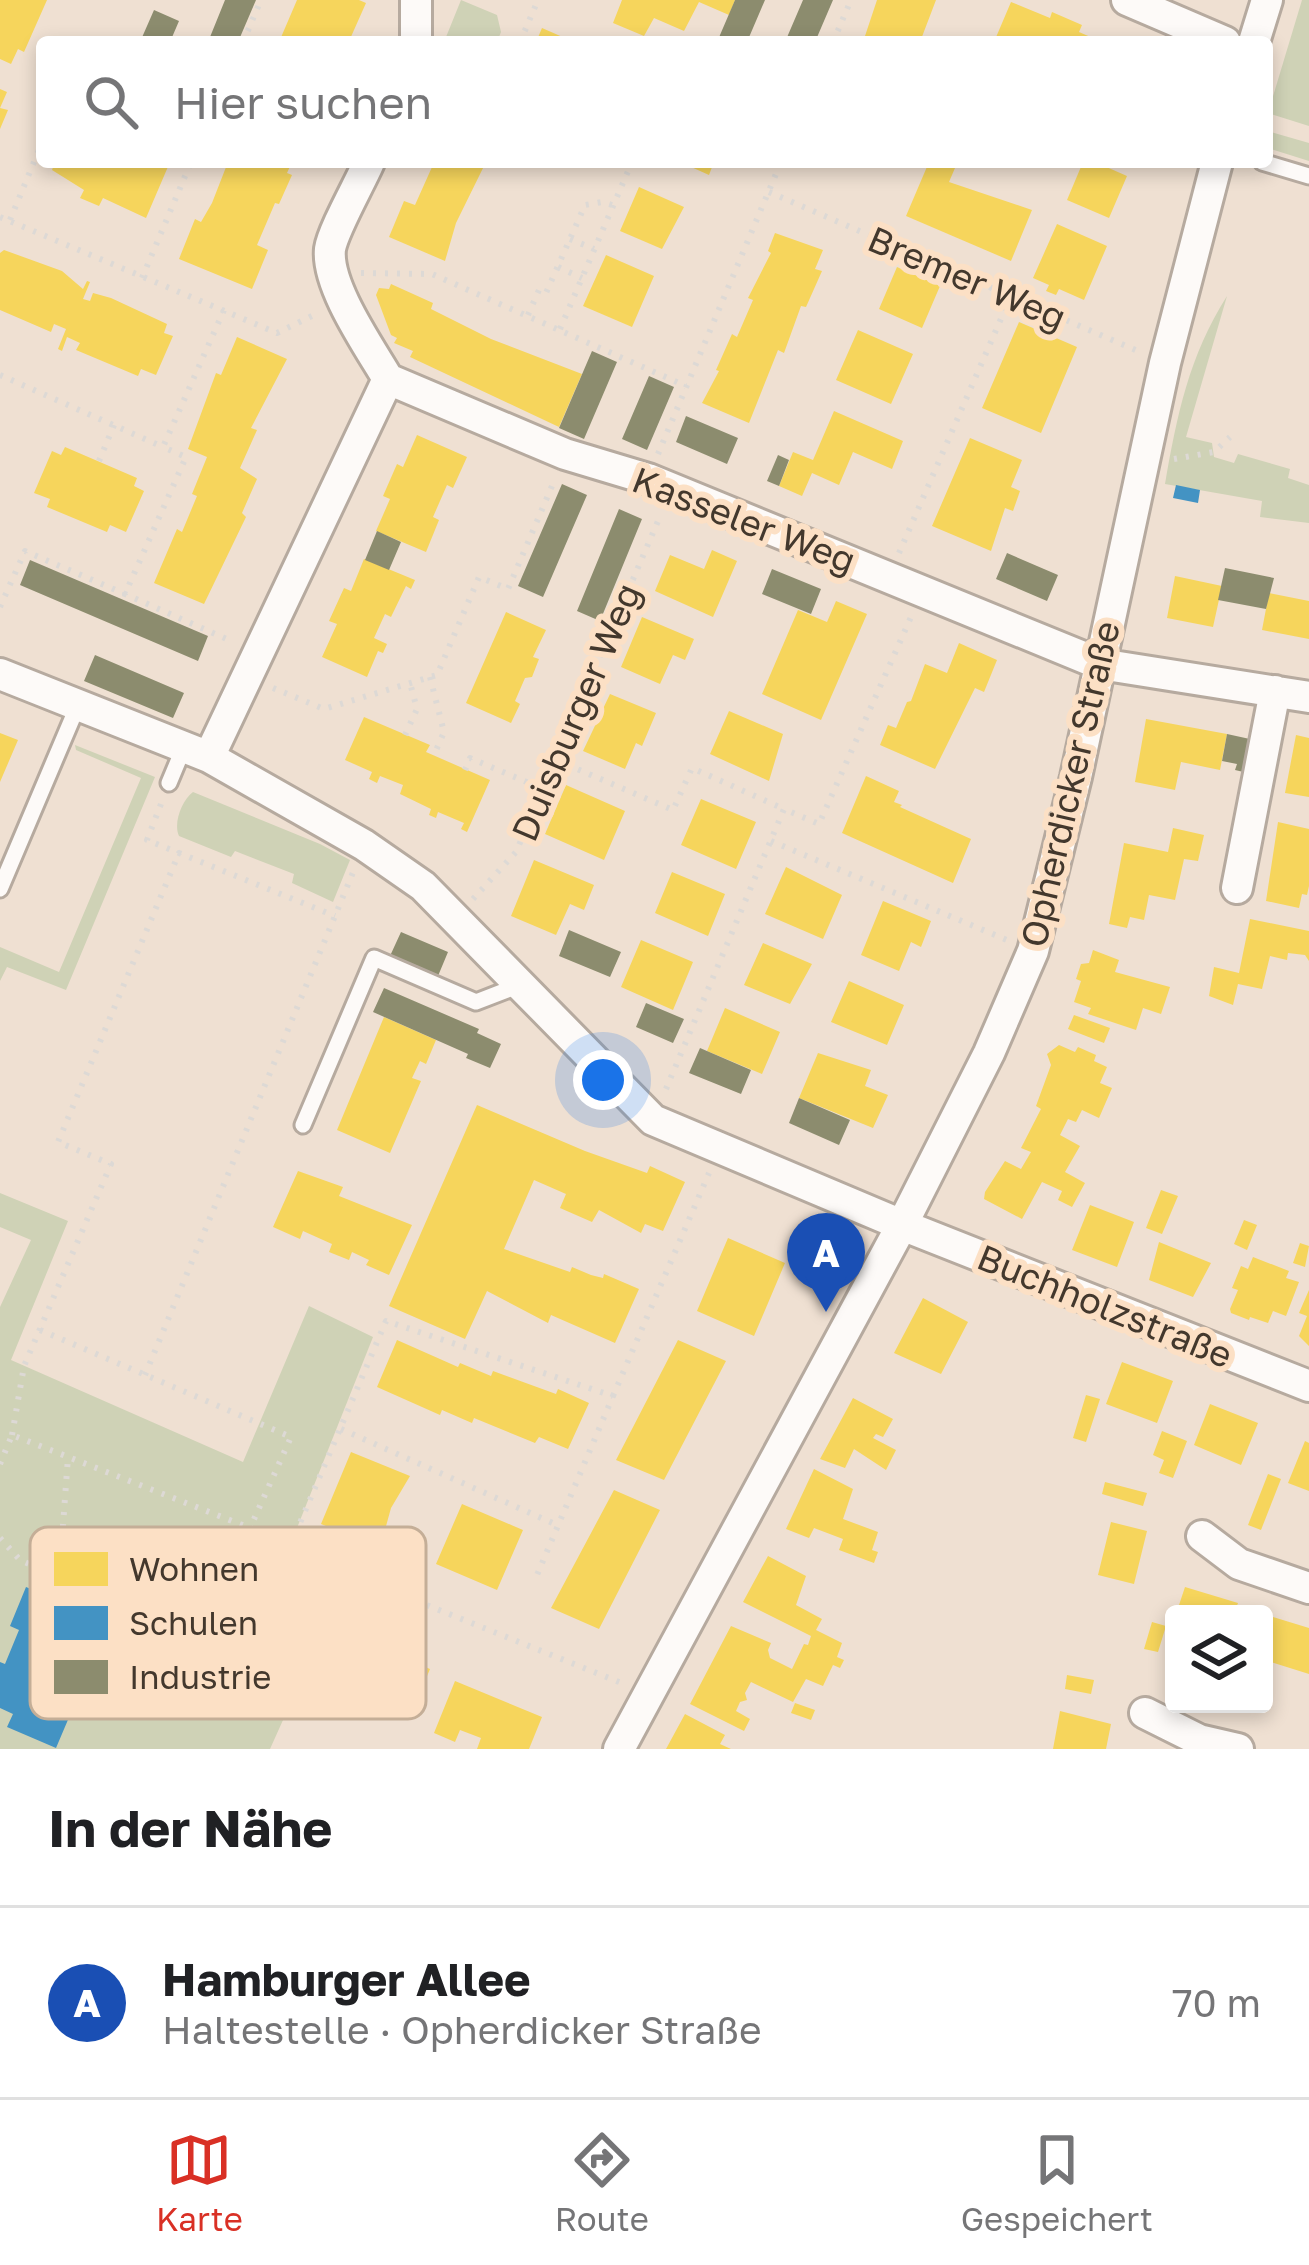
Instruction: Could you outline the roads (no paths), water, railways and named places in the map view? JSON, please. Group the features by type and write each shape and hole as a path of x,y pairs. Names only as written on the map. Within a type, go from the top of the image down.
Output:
{"street":[{"path":"416,0 416,36"},
{"path":"1127,0 1211,36"},
{"path":"1256,36 1267,0"},
{"path":"197,752 250,664 388,380 338,286 330,249 366,168"},
{"name":"Opherdicker Straße","path":"619,1749 902,1225 989,1053 1033,951 1050,892 1165,363 1215,168"},
{"name":"Kasseler Weg","path":"388,380 566,454 660,484 1100,664 1309,698"},
{"path":"0,674 197,752 364,844 423,886 520,985"},
{"path":"1237,888 1275,691"},
{"name":"Buchholzstraße","path":"520,985 653,1120 902,1225 1309,1386"},
{"path":"1202,1536 1239,1564 1309,1588"},
{"path":"1145,1713 1199,1740 1238,1749"}],"lane":[{"path":"1273,165 1309,176"},
{"path":"0,889 6,858 78,705"},
{"path":"169,783 197,752"},
{"path":"302,1125 374,958 476,1002 520,985"}],"place":[{"name":"Hamburger Allee","path":"826,1312"}]}
